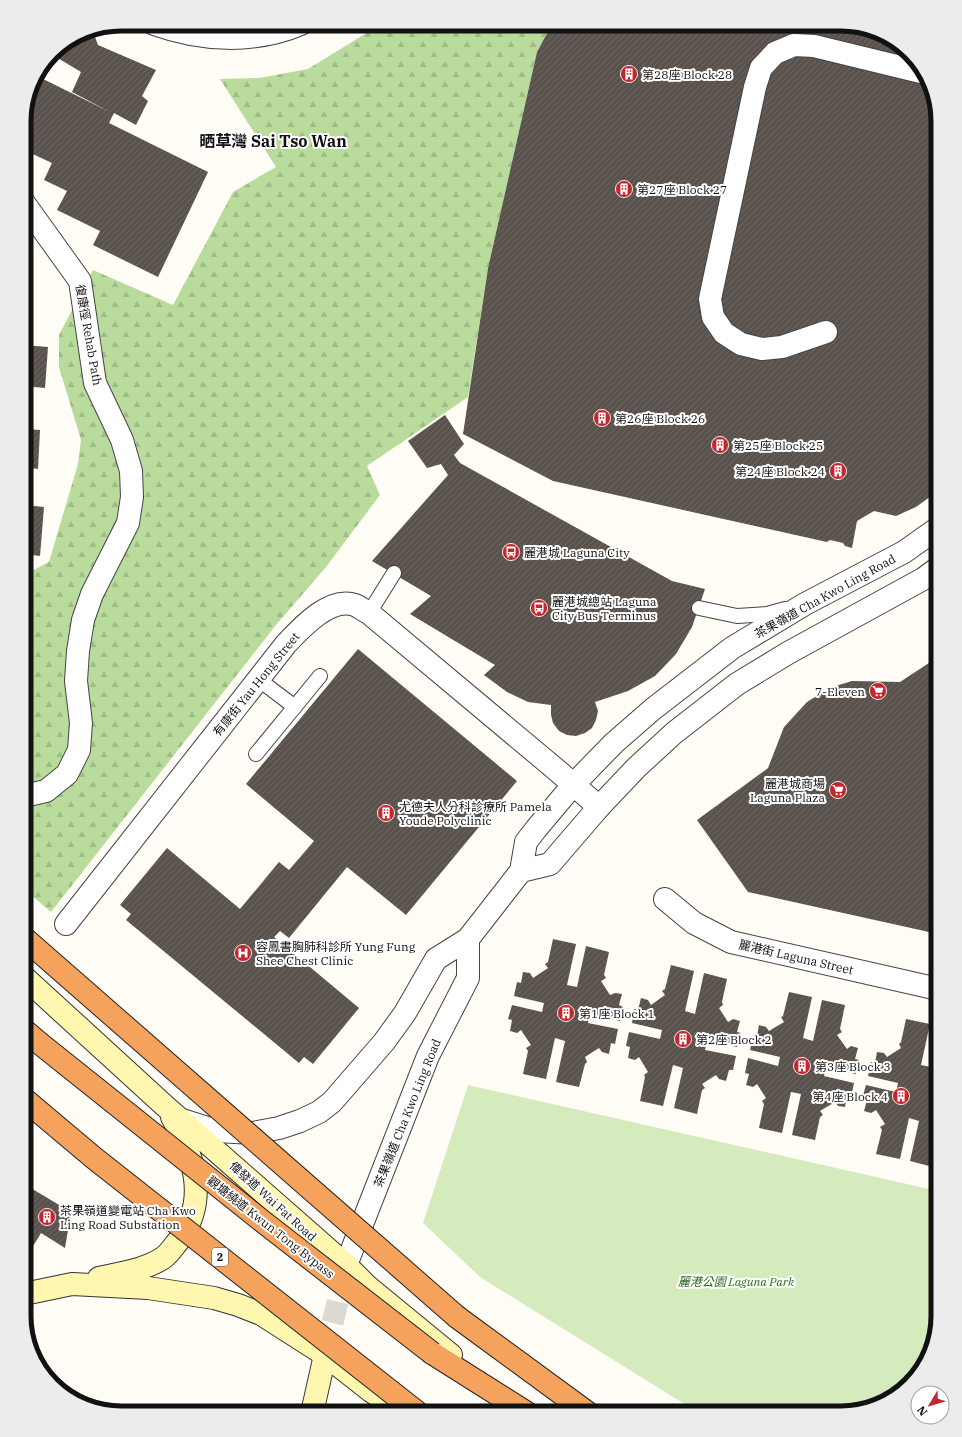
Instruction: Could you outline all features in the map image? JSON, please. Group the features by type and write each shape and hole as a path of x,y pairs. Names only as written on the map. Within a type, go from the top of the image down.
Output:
{"highway":[{"path":"31,944 457,1317 578,1406"},
{"name":"觀塘繞道 Kwun Tong Bypass","path":"31,1036 262,1221 432,1353 516,1406"},
{"name":"2","path":"31,1105 94,1158 409,1406"}],"main road":[{"name":"偉發道 Wai Fat Road","path":"31,983 165,1106 346,1265 367,1286 472,1372 522,1406"},
{"path":"31,1293 134,1270 152,1264 164,1258 184,1234 192,1216 196,1197 196,1178 191,1157 181,1133 165,1106"},
{"path":"72,1284 148,1288 214,1298 238,1305 261,1314 325,1355 393,1406"},
{"path":"314,1406 325,1355"}],"street":[{"path":"178,31 216,38 242,38 266,35 280,31"},
{"path":"826,332 782,347 762,349 741,344 724,333 713,317 710,299 755,87 762,68 775,53 794,45 814,46 916,71"},
{"name":"復康徑 Rehab Path","path":"31,213 80,281 95,384 122,440 131,470 132,497 128,523 92,594 82,620 76,681 81,723 80,750 67,774 46,791 31,794"},
{"name":"茶果嶺道 Cha Kwo Ling Road","path":"182,1120 217,1131 253,1132 279,1128 300,1121 319,1112 332,1102 384,1042 404,1013 436,959 468,939 521,871 526,842 573,785 614,743 686,682 732,648 805,604 904,552 931,533"},
{"path":"521,871 550,864 599,807 637,767 674,733 737,684 788,653 931,573"},
{"name":"有康街 Yau Hong Street","path":"66,924 286,644 321,612 342,604 355,605 368,613 599,807"},
{"name":"麗港街 Laguna Street","path":"665,899 694,923 731,942 931,987"},
{"name":"茶果嶺道 Cha Kwo Ling Road","path":"346,1265 428,1056 468,978 468,939"}],"lane":[{"path":"368,613 394,573"},
{"path":"699,608 737,616 767,614 805,604"},
{"path":"256,754 320,676"},
{"path":"258,679 295,707"}],"green space":[{"path":"548,31 537,52 488,268 468,397 367,466 380,495 326,567 276,625 51,912 31,895 31,571 49,562 78,464 81,440 59,367 59,335 93,270 173,305 233,192 276,167 220,79 259,78 308,69 368,32"},
{"name":"麗港公園 Laguna Park","path":"468,1085 931,1189 931,1316 928,1339 919,1361 905,1380 886,1394 864,1403 841,1406 688,1406 480,1277 423,1223"}],"building":[{"path":"548,31 847,31 881,40 900,53 909,62 919,76 924,87 928,98 931,121 931,496 916,507 896,516 874,511 857,521 852,548 845,546 843,543 830,540 827,542 553,481 463,434 488,268 537,52"},
{"path":"93,36 95,37 98,45 156,70 142,96 148,101 136,125 114,113 109,123 208,172 158,277 93,245 100,231 57,210 67,191 44,180 52,163 31,153 31,115 34,98 42,78 110,112 72,92 81,72 57,57 81,40"},
{"path":"31,346 48,347 45,388 31,387"},
{"path":"445,415 464,444 454,455 460,463 672,581 705,589 692,627 676,654 655,676 628,691 595,702 598,711 596,720 592,728 585,733 576,736 567,735 559,731 553,723 551,705 528,702 507,692 484,675 495,665 410,614 431,596 372,561 448,475 441,464 427,468 408,441"},
{"path":"31,429 40,430 38,469 31,468"},
{"path":"31,506 44,507 40,556 31,555"},
{"name":"尤德夫人分科診療所 Pamela Youde Polyclinic","path":"358,649 517,781 406,915 347,867 289,938 280,931 274,937 359,1008 313,1064 304,1057 299,1063 126,920 131,914 120,905 167,848 240,909 279,862 289,870 314,841 246,784"},
{"name":"麗港城商場 Laguna Plaza","path":"931,662 931,932 748,892 697,820 768,768 784,727 807,702 829,688 852,681 900,682"},
{"name":"第1座 Block 1","path":"553,939 576,944 567,985 577,987 586,946 609,952 604,975 606,978 601,981 610,995 615,993 622,994 619,1005 623,1007 620,1021 590,1014 588,1023 618,1029 615,1044 611,1043 609,1054 602,1052 599,1048 585,1057 587,1062 585,1064 579,1087 556,1082 565,1041 555,1038 546,1079 523,1074 528,1051 526,1048 531,1045 521,1030 517,1033 510,1031 512,1020 508,1019 512,1005 542,1012 544,1003 514,996 517,982 521,983 523,972 530,973 533,978 548,968 545,964 548,962"},
{"name":"第2座 Block 2","path":"671,965 694,971 685,1011 695,1014 704,973 727,979 722,1002 723,1005 719,1008 728,1022 733,1019 740,1021 737,1032 741,1033 737,1047 707,1040 705,1050 736,1056 733,1070 729,1070 726,1081 719,1079 716,1075 702,1084 705,1088 702,1090 697,1114 674,1108 683,1068 673,1065 663,1106 640,1101 645,1077 644,1075 648,1072 639,1057 635,1060 628,1058 630,1047 626,1046 629,1032 660,1039 662,1030 632,1023 634,1009 638,1010 641,998 648,1000 651,1005 665,995 662,991 665,989"},
{"name":"第3座 Block 3","path":"789,992 812,997 803,1038 813,1041 822,1000 845,1005 840,1029 842,1032 837,1035 847,1049 851,1046 858,1048 855,1059 859,1060 856,1074 826,1067 824,1076 854,1083 851,1097 847,1096 845,1107 838,1106 835,1102 820,1111 823,1115 820,1117 815,1140 792,1135 801,1094 791,1092 782,1133 759,1128 764,1104 762,1101 766,1098 757,1084 753,1087 746,1085 749,1074 745,1073 748,1058 778,1066 780,1057 750,1050 753,1035 757,1036 759,1025 766,1027 769,1031 784,1022 781,1017 783,1016"},
{"name":"第4座 Block 4","path":"906,1019 930,1024 921,1065 931,1067 931,1166 910,1161 919,1121 909,1118 900,1159 876,1154 882,1130 880,1127 885,1124 876,1110 871,1113 864,1111 867,1100 862,1099 866,1085 896,1092 898,1083 868,1076 871,1062 875,1063 877,1052 884,1053 887,1057 901,1048 899,1044 901,1042"},
{"name":"茶果嶺道變電站 Cha Kwo Ling Road Substation","path":"31,1188 71,1212 65,1248 41,1233 31,1250"}],"tunnel":[{"path":"325,1355 346,1266"}],"place":[{"name":"第28座 Block 28","path":"629,74"},
{"name":"第27座 Block 27","path":"624,189"},
{"name":"第26座 Block 26","path":"602,418"},
{"name":"第25座 Block 25","path":"720,445"},
{"name":"第24座 Block 24","path":"838,471"},
{"name":"麗港城 Laguna City","path":"511,552"},
{"name":"麗港城總站 Laguna City Bus Terminus","path":"539,608"},
{"name":"7-Eleven","path":"878,691"},
{"name":"麗港城商場 Laguna Plaza","path":"838,790"},
{"name":"尤德夫人分科診療所 Pamela Youde Polyclinic","path":"386,813"},
{"name":"容鳳書胸肺科診所 Yung Fung Shee Chest Clinic","path":"243,953"},
{"name":"第1座 Block 1","path":"566,1013"},
{"name":"第2座 Block 2","path":"683,1039"},
{"name":"第3座 Block 3","path":"802,1066"},
{"name":"第4座 Block 4","path":"901,1096"},
{"name":"茶果嶺道變電站 Cha Kwo Ling Road Substation","path":"47,1217"}],"district":[{"name":"晒草灣 Sai Tso Wan","path":"273,141"}]}
